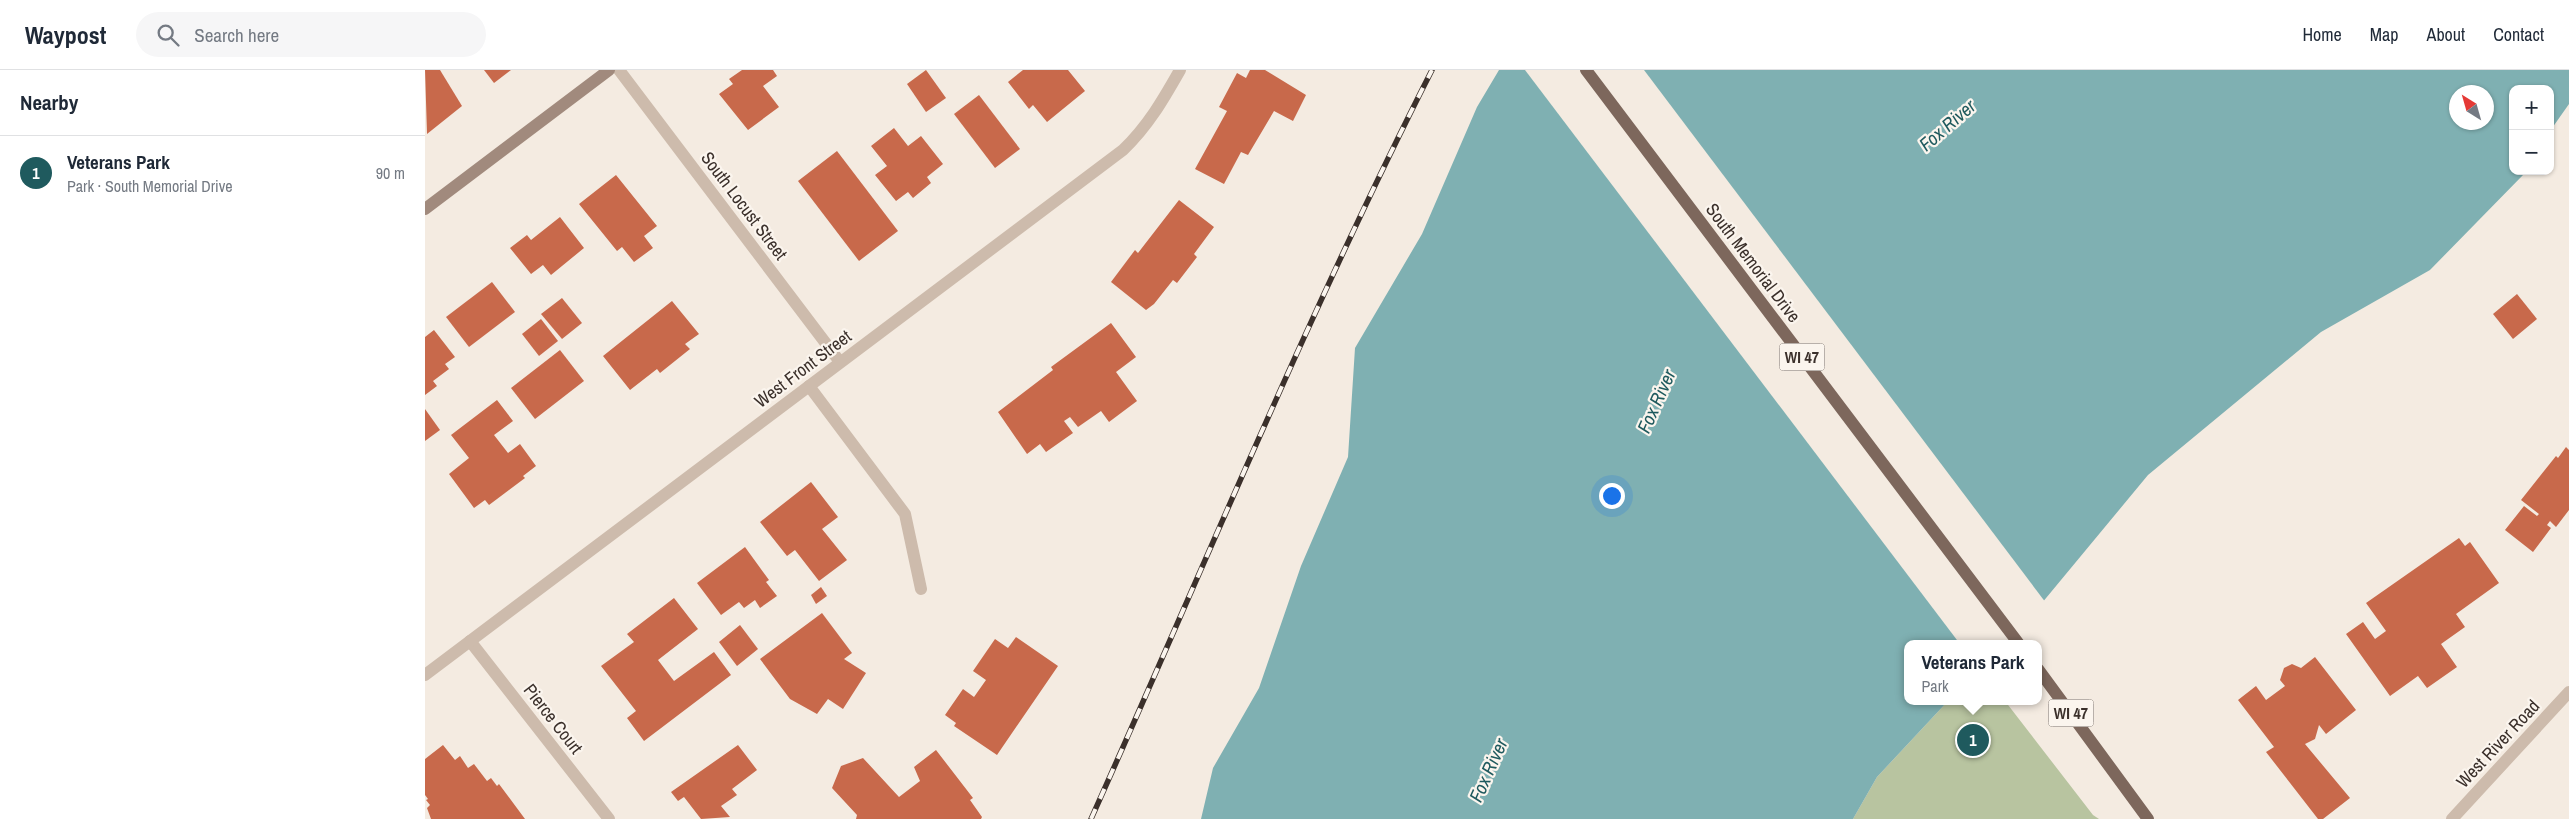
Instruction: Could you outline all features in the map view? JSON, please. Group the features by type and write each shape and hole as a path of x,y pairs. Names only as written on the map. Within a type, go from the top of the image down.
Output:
{"main road":[{"path":"425,209 609,70"},
{"name":"South Memorial Drive","path":"1586,70 2016,640"},
{"name":"WI 47","path":"2042,674 2148,819"}],"street":[{"name":"South Locust Street","path":"619,70 840,362"},
{"name":"West Front Street","path":"425,675 1123,150 1142,132 1180,70"},
{"path":"809,386 905,514 921,588"},
{"name":"Pierce Court","path":"470,641 609,819"},
{"name":"West River Road","path":"2452,819 2569,692"}],"green space":[{"path":"1944,705 2008,705 2093,815 2099,819 1853,819 1877,777"}],"water":[{"name":"Fox River","path":"1499,70 2569,70 2569,104 2554,125 2554,85 2509,85 2509,175 2523,175 2430,270 2321,332 2148,475 2011,640 1904,640 1904,705 1944,705 1877,777 1853,819 1201,819 1213,768 1259,688 1301,566 1348,457 1355,348 1422,234 1477,107"}],"pier":[{"path":"1525,70 1644,70 2046,603 2014,640 1957,640"}],"building":[{"path":"425,70 440,70 462,106 427,134"},
{"path":"484,70 511,70 494,83"},
{"path":"742,70 773,70 777,76 763,86 779,107 748,130 719,94 733,84 729,79"},
{"path":"926,70 946,98 926,112 907,84"},
{"path":"1023,70 1068,70 1085,91 1047,122 1033,105 1029,109 1008,82"},
{"path":"1250,70 1265,70 1306,95 1293,121 1274,111 1248,155 1241,152 1224,184 1195,169 1227,111 1219,107 1237,73 1246,78"},
{"path":"979,95 1020,149 995,168 954,114"},
{"path":"894,128 908,146 921,136 943,164 927,177 931,183 913,198 908,192 896,201 875,175 887,166 871,146"},
{"path":"837,151 898,231 859,261 798,181"},
{"path":"616,175 657,226 644,236 653,248 634,262 622,247 617,251 579,204"},
{"path":"1179,200 1214,227 1194,254 1197,257 1177,283 1173,280 1154,304 1146,310 1111,282 1135,250 1138,253"},
{"path":"560,217 584,248 551,275 543,265 531,274 510,248 527,235 531,240"},
{"path":"492,282 515,312 469,347 446,317"},
{"path":"2517,294 2537,319 2513,339 2493,314"},
{"path":"562,298 582,323 562,339 541,314"},
{"path":"672,301 699,334 685,344 690,349 660,373 657,369 630,390 603,356"},
{"path":"541,319 558,341 539,356 522,334"},
{"path":"1111,323 1136,357 1116,372 1137,401 1109,422 1101,411 1078,427 1070,417 1064,421 1073,433 1046,452 1040,444 1027,454 998,412 1053,370 1051,367"},
{"path":"434,330 455,357 445,364 449,369 433,381 437,386 425,395 425,337"},
{"path":"560,350 584,381 535,419 511,388"},
{"path":"497,400 513,421 494,435 508,453 520,444 536,466 523,476 525,478 489,505 485,500 474,508 449,474 469,458 451,435"},
{"path":"425,409 440,430 425,441"},
{"path":"2566,447 2569,450 2569,510 2556,527 2550,521 2547,525 2551,528 2533,552 2505,530 2524,506 2537,516 2539,514 2521,500 2556,456 2558,458"},
{"path":"811,482 838,517 822,529 847,560 819,581 795,550 787,556 760,522"},
{"path":"2459,538 2465,546 2470,542 2499,583 2456,614 2465,627 2441,644 2457,667 2427,688 2418,676 2390,696 2346,634 2363,622 2375,639 2386,631 2366,603"},
{"path":"745,547 769,580 766,582 777,596 760,608 755,600 744,608 739,602 721,615 697,583"},
{"path":"821,587 827,596 816,604 811,595"},
{"path":"674,598 698,629 658,660 674,681 714,652 731,675 644,741 627,718 636,711 601,666 634,642 627,634"},
{"path":"822,613 852,653 844,659 866,673 843,709 828,699 817,714 790,699 760,659"},
{"path":"740,625 758,649 737,666 719,642"},
{"path":"1016,637 1058,666 997,755 954,726 956,723 945,715 963,689 974,697 986,680 973,671 995,639 1008,648"},
{"path":"2315,657 2356,710 2326,734 2319,725 2315,739 2305,744 2350,798 2323,819 2318,819 2266,752 2274,747 2238,700 2256,686 2266,700 2285,686 2280,680 2284,668 2292,664 2301,668"},
{"path":"443,745 455,760 460,756 468,768 474,764 487,781 491,778 497,786 499,784 525,819 431,819 427,808 430,805 425,795 425,759"},
{"path":"738,745 757,770 732,789 737,795 721,806 730,817 701,819 684,797 678,801 671,792"},
{"path":"936,750 973,798 970,800 982,817 981,819 856,819 857,815 832,788 841,766 863,758 899,797 920,781 914,767"}],"railway":[{"path":"1091,819 1299,348 1386,162 1432,70"}],"place":[{"name":"Veterans Park","path":"1973,740"}]}
